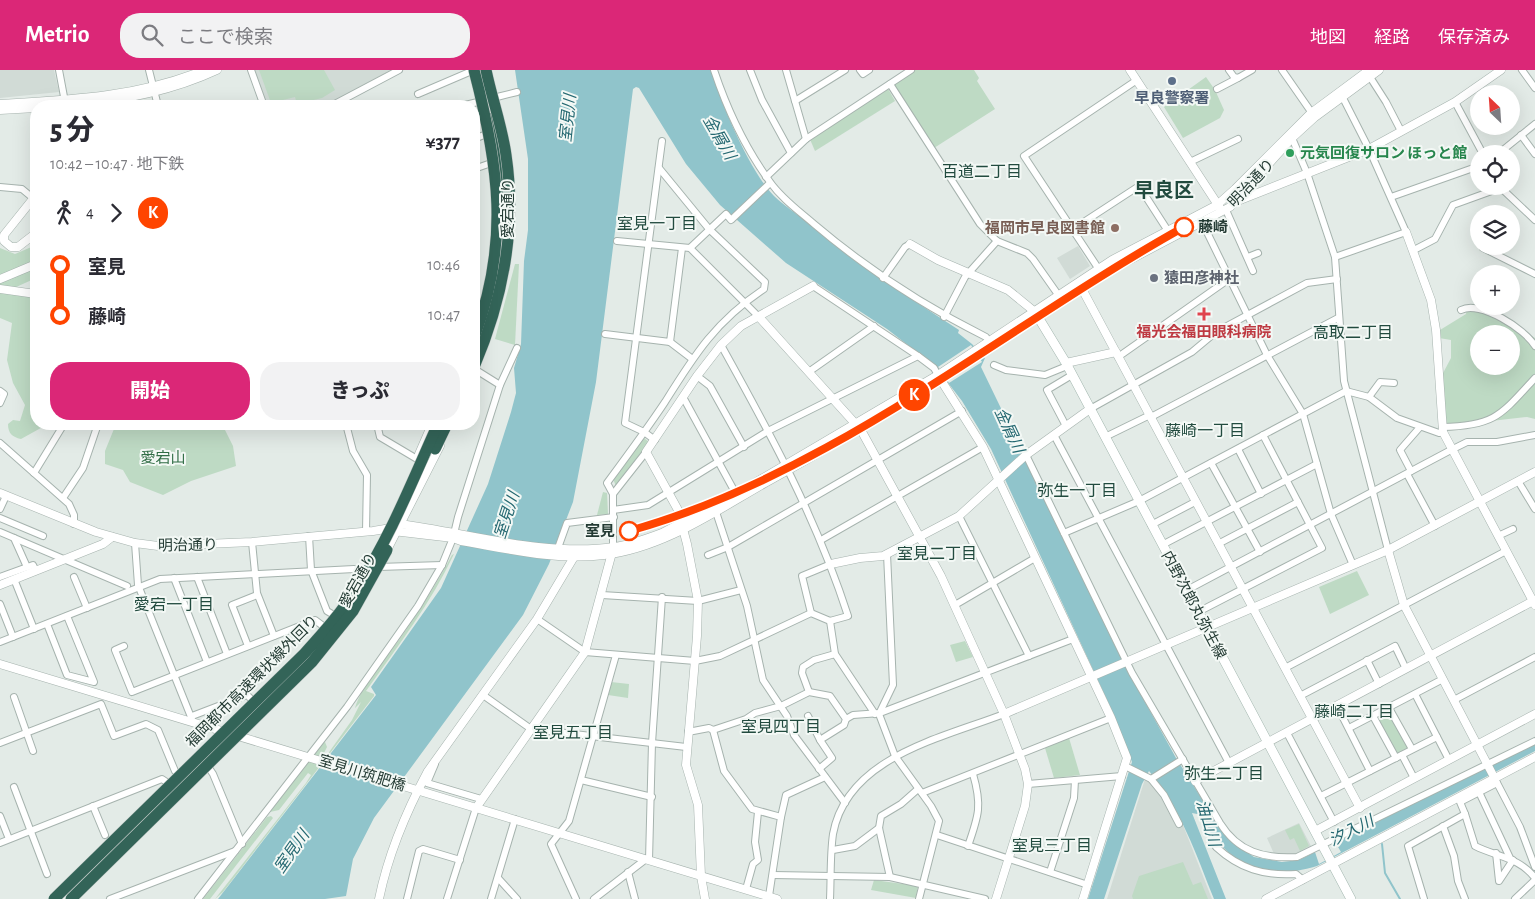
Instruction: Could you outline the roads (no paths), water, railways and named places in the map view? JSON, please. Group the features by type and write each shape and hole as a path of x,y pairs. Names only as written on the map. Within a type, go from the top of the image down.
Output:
{"highway":[{"path":"474,70 494,161 498,209 491,279 480,317"},
{"path":"481,70 498,141 504,205 509,234"},
{"path":"480,353 496,308 505,270 510,222 506,155 486,70"},
{"name":"福岡都市高速環状線外回り","path":"54,899 203,760 304,654 345,606 380,547 435,430"},
{"path":"71,899 296,678 340,628 375,573 445,430"},
{"path":"60,899 171,789 203,760"}],"main road":[{"name":"内野次郎丸弥生線","path":"1037,314 1072,375 1351,899"}],"street":[{"path":"59,70 64,100"},
{"path":"149,70 157,100"},
{"path":"154,89 204,70"},
{"path":"113,100 217,70"},
{"path":"251,70 262,100"},
{"path":"342,100 399,70"},
{"path":"418,94 474,70"},
{"name":"愛宕通り","path":"474,70 490,132 495,161 498,233 494,260 480,317"},
{"name":"愛宕通り","path":"480,355 496,315 510,261 508,169 486,70"},
{"path":"714,70 728,107 744,140 768,180 781,195 844,250 883,278 944,317 986,337 989,342"},
{"path":"750,70 762,100 790,153"},
{"path":"787,70 806,138"},
{"path":"796,101 844,70"},
{"path":"860,70 863,74 869,70"},
{"path":"690,248 726,214 731,220 790,153 806,138 911,70"},
{"path":"1130,70 1217,205 1224,211 1253,270"},
{"path":"1229,70 1234,77 1238,78"},
{"path":"1217,89 1252,70"},
{"path":"1282,70 1313,115"},
{"name":"明治通り","path":"556,552 574,557 613,551 683,527 716,512 788,467 978,356 1059,296 1168,231 1217,205 1313,115 1368,72 1379,70"},
{"path":"1217,205 1237,202 1369,149 1455,102 1501,70"},
{"path":"1522,70 1535,88"},
{"path":"1368,72 1401,131"},
{"name":"明治通り","path":"978,356 989,342 1081,287 1100,271 1224,211 1237,202 1313,115 1342,96 1368,72"},
{"path":"1100,271 1024,156 1137,80"},
{"path":"890,84 980,224 997,241 1027,253 1041,267 1059,296"},
{"path":"493,98 517,92"},
{"path":"1195,781 1534,602 1442,429 1436,330 1431,300 1414,250 1391,197 1342,96"},
{"path":"1455,102 1478,145"},
{"path":"0,104 30,104"},
{"path":"0,110 30,108"},
{"path":"1509,145 1535,124"},
{"path":"480,136 490,132"},
{"path":"1521,135 1535,154"},
{"path":"1292,138 1307,173 1335,257 1338,318 1346,391 1404,605 1520,827 1535,866"},
{"path":"1190,162 1238,140"},
{"path":"655,440 644,432 625,423 662,141"},
{"path":"480,166 495,161"},
{"path":"447,899 476,808 481,799 585,652 613,551 613,494 608,483 644,432 691,358 720,323 764,289 765,282 709,229 659,168"},
{"path":"1391,197 1470,169"},
{"path":"1073,230 1139,186 1168,231"},
{"path":"0,187 22,189 30,194"},
{"path":"1414,250 1436,240 1453,205 1479,195"},
{"path":"1508,195 1535,220"},
{"path":"30,203 4,235 4,241 11,247 18,247 30,237"},
{"path":"1202,222 1228,279 1267,355 1302,414 1331,514 1354,565"},
{"path":"1335,257 1406,232"},
{"path":"617,241 690,248 745,302 834,398 858,427 878,460 921,536 956,605 1020,754 1028,784 1025,806 996,899"},
{"path":"944,317 969,272 997,241"},
{"path":"883,278 905,247 910,244 938,260 1008,290 1037,314"},
{"path":"670,342 682,248"},
{"path":"1248,257 1258,253"},
{"path":"1497,255 1535,274"},
{"path":"0,279 30,266"},
{"path":"994,365 1006,370 1044,375 1066,364 1117,354 1228,279"},
{"path":"811,613 802,576 831,564 887,554 959,516 1026,455 1090,409 1192,352 1216,332 1307,283 1337,279"},
{"path":"613,494 655,440 697,376 721,345 741,326 813,286 934,368 983,447 1111,718 1126,758 1083,899"},
{"path":"1081,287 1182,479 1360,808"},
{"path":"0,289 30,293"},
{"path":"1462,310 1468,307 1500,317 1524,333 1535,346"},
{"path":"1105,437 1150,416 1338,318"},
{"path":"810,371 874,326"},
{"path":"605,334 670,342 691,358"},
{"path":"537,619 585,652 695,662 720,656 811,613 830,621 848,616 831,564 788,467 721,345"},
{"path":"198,899 309,758 427,592 458,536 500,385 517,348"},
{"path":"458,536 556,552 567,524 648,504 768,431 918,356"},
{"path":"1064,533 1139,502 1346,391 1368,397 1397,418 1439,433 1442,429 1474,425 1492,419 1523,393 1533,380 1535,372"},
{"path":"480,373 500,385"},
{"path":"1066,426 1047,390 1072,375"},
{"path":"697,376 710,386 744,447"},
{"path":"1368,397 1380,382 1394,384"},
{"path":"0,391 4,394 0,403"},
{"path":"683,397 736,494"},
{"path":"708,555 728,547 962,411"},
{"path":"1420,426 1400,450 1434,526"},
{"path":"34,473 60,430"},
{"path":"63,498 83,468 96,430"},
{"path":"348,430 353,451 367,475 366,532"},
{"path":"379,430 380,437 417,459"},
{"name":"愛宕通り","path":"54,899 255,703 337,617 364,573 386,529 429,430"},
{"name":"愛宕通り","path":"71,899 203,760 237,734 333,639 365,595 445,430"},
{"path":"1054,435 1229,763"},
{"path":"1198,612 1322,548 1263,435"},
{"path":"1187,590 1466,442 1497,442 1535,435"},
{"path":"0,443 63,498 73,511 74,524"},
{"path":"821,540 983,447"},
{"path":"1238,449 1261,494"},
{"path":"646,452 668,493 683,527 698,600 695,662 686,747 687,774 698,805 701,876 705,899"},
{"path":"1026,455 1127,663 1182,760 1226,832 1244,848 1261,856 1297,857 1323,846 1487,763 1535,741"},
{"path":"1211,463 1260,552"},
{"path":"1162,545 1317,464"},
{"name":"明治通り","path":"683,527 736,494 788,467"},
{"path":"830,899 837,820 853,788 895,756 1004,714 1090,676 1127,663 1388,550 1535,472"},
{"path":"1518,481 1535,509"},
{"path":"0,509 3,494"},
{"name":"明治通り","path":"3,494 74,524 135,543 179,547 252,542 366,532 386,529 400,524 458,536"},
{"path":"1151,525 1195,502"},
{"path":"1218,544 1298,502"},
{"path":"716,512 747,606 763,680 781,706 794,735 845,803"},
{"path":"959,516 1029,656"},
{"path":"0,518 43,536"},
{"name":"明治通り","path":"386,529 458,536"},
{"path":"1498,536 1513,529"},
{"path":"0,532 127,586"},
{"path":"309,536 311,570 327,611 337,617"},
{"path":"0,584 36,572 103,544 112,537"},
{"path":"14,538 27,567"},
{"path":"252,542 257,595 274,636"},
{"path":"135,543 139,587 193,719 247,695 255,703"},
{"name":"明治通り","path":"556,552 613,551"},
{"path":"1285,668 1506,551"},
{"path":"878,713 893,685 887,554"},
{"path":"379,899 388,865 415,789 537,619 574,557"},
{"path":"956,605 1035,558"},
{"path":"0,577 33,565 36,572"},
{"path":"378,567 442,565"},
{"path":"0,642 160,579 311,570 354,569 364,573"},
{"path":"74,577 87,608"},
{"path":"197,577 227,654"},
{"path":"174,578 207,662"},
{"path":"14,580 34,629"},
{"path":"602,595 698,600 741,590"},
{"path":"248,646 232,605 257,595"},
{"path":"594,899 628,872 648,860 652,797 652,743 662,597"},
{"path":"0,604 13,637"},
{"path":"47,624 67,675 94,682 67,616"},
{"path":"124,646 116,650 132,692 315,620 327,629"},
{"path":"830,621 835,654 878,713 895,756 939,821 937,835 919,899"},
{"path":"846,718 853,715 878,713 1073,638"},
{"path":"1300,696 1394,646 1406,669"},
{"path":"809,692 802,674 803,667 814,660 835,654"},
{"path":"576,899 551,848 569,821 616,655"},
{"path":"1454,700 1535,657"},
{"path":"1367,660 1379,684"},
{"name":"室見川筑肥橋","path":"0,664 113,699 193,719 225,732 237,734 309,758 778,899"},
{"path":"1349,728 1443,680"},
{"path":"688,732 709,728 713,730 746,719 755,713 781,706 809,692 830,696 846,718"},
{"path":"483,694 531,729 686,747"},
{"path":"1415,694 1449,760"},
{"path":"14,697 33,751"},
{"path":"0,743 101,704 114,736 146,724 158,730 175,771 180,776"},
{"path":"1337,706 1370,771"},
{"path":"1389,708 1412,749"},
{"path":"1316,831 1535,714"},
{"path":"808,716 832,758 819,769"},
{"path":"1373,716 1414,778"},
{"path":"820,740 844,725 846,718"},
{"path":"890,877 879,828 881,816 920,791 973,774 1111,718"},
{"path":"713,730 724,771 752,809 781,817"},
{"path":"1287,733 1334,822"},
{"path":"1321,796 1437,737"},
{"path":"438,756 427,783 481,799"},
{"path":"1266,899 1535,757"},
{"path":"203,760 213,774 242,844"},
{"path":"1150,778 1182,760"},
{"path":"1125,766 1150,778 1164,795 1179,824"},
{"path":"968,846 979,815 978,793 973,774"},
{"path":"1028,784 1122,776"},
{"path":"769,896 786,795 826,777"},
{"path":"1494,778 1479,792 1460,802 1475,846 1512,859 1535,879 1515,899"},
{"path":"0,843 162,779 171,785"},
{"path":"581,780 652,797"},
{"path":"1050,872 1074,798 1075,780"},
{"path":"14,787 47,874"},
{"path":"1479,792 1512,859"},
{"path":"93,806 105,835"},
{"path":"746,889 753,864 758,860 755,842 758,812"},
{"path":"1424,899 1408,846 1465,814"},
{"path":"0,816 9,839"},
{"path":"491,899 515,820"},
{"path":"1443,826 1454,856 1458,881 1465,899"},
{"path":"833,850 855,846 879,828"},
{"path":"937,835 1088,885"},
{"path":"1216,847 1226,856 1252,871 1269,874 1296,874 1303,880"},
{"path":"407,899 419,851 423,849 460,860"},
{"path":"110,899 236,851"},
{"path":"1496,853 1499,881 1512,859"},
{"path":"628,872 635,899"},
{"path":"773,876 890,877 986,899"},
{"path":"498,878 517,899"}],"water":[{"path":"515,70 711,70 729,118 746,154 755,171 774,196 862,265 959,330 958,333 985,358 981,367 1128,671 1176,758 1229,840 1254,857 1282,862 1299,860 1535,744 1535,751 1317,866 1296,871 1277,872 1261,870 1246,865 1221,845 1197,814 1192,813 1226,899 1214,899 1179,816 1149,771 1142,784 1104,899 1088,899 1132,762 1114,715 991,449 962,401 935,366 887,329 786,263 720,205 686,164 639,88 636,87 633,89 596,382 573,502 549,564 523,615 374,818 353,859 346,896 325,899 218,899 376,695 371,687 441,588 488,484 516,393 514,368 521,344 524,261 528,230 528,159"}],"waterway":[{"path":"1382,844 1385,873 1400,899"}],"metro line":[{"name":"K","path":"629,531 723,499 800,460 978,357 1091,281 1184,227"}],"place":[{"name":"早良警察署","path":"1172,81"},
{"name":"元気回復サロン ほっと館","path":"1290,153"},
{"name":"藤崎","path":"1184,227"},
{"name":"福岡市早良図書館","path":"1115,228"},
{"name":"猿田彦神社","path":"1154,278"},
{"name":"福光会福田眼科病院","path":"1204,314"},
{"name":"室見","path":"629,531"}],"district":[{"name":"百道二丁目","path":"982,171"},
{"name":"早良区","path":"1164,190"},
{"name":"室見一丁目","path":"657,223"},
{"name":"高取二丁目","path":"1353,332"},
{"name":"藤崎一丁目","path":"1205,430"},
{"name":"弥生一丁目","path":"1077,490"},
{"name":"室見二丁目","path":"937,553"},
{"name":"愛宕一丁目","path":"174,604"},
{"name":"藤崎二丁目","path":"1354,711"},
{"name":"室見四丁目","path":"781,726"},
{"name":"室見五丁目","path":"573,732"},
{"name":"弥生二丁目","path":"1224,773"},
{"name":"室見三丁目","path":"1052,845"}],"water label":[{"name":"室見川","path":"567,118"},
{"name":"金屑川","path":"720,137"},
{"name":"金屑川","path":"1010,430"},
{"name":"室見川","path":"506,515"},
{"name":"油山川","path":"1209,823"},
{"name":"汐入川","path":"1351,830"},
{"name":"室見川","path":"291,851"}],"park label":[{"name":"愛宕山","path":"163,458"}]}
